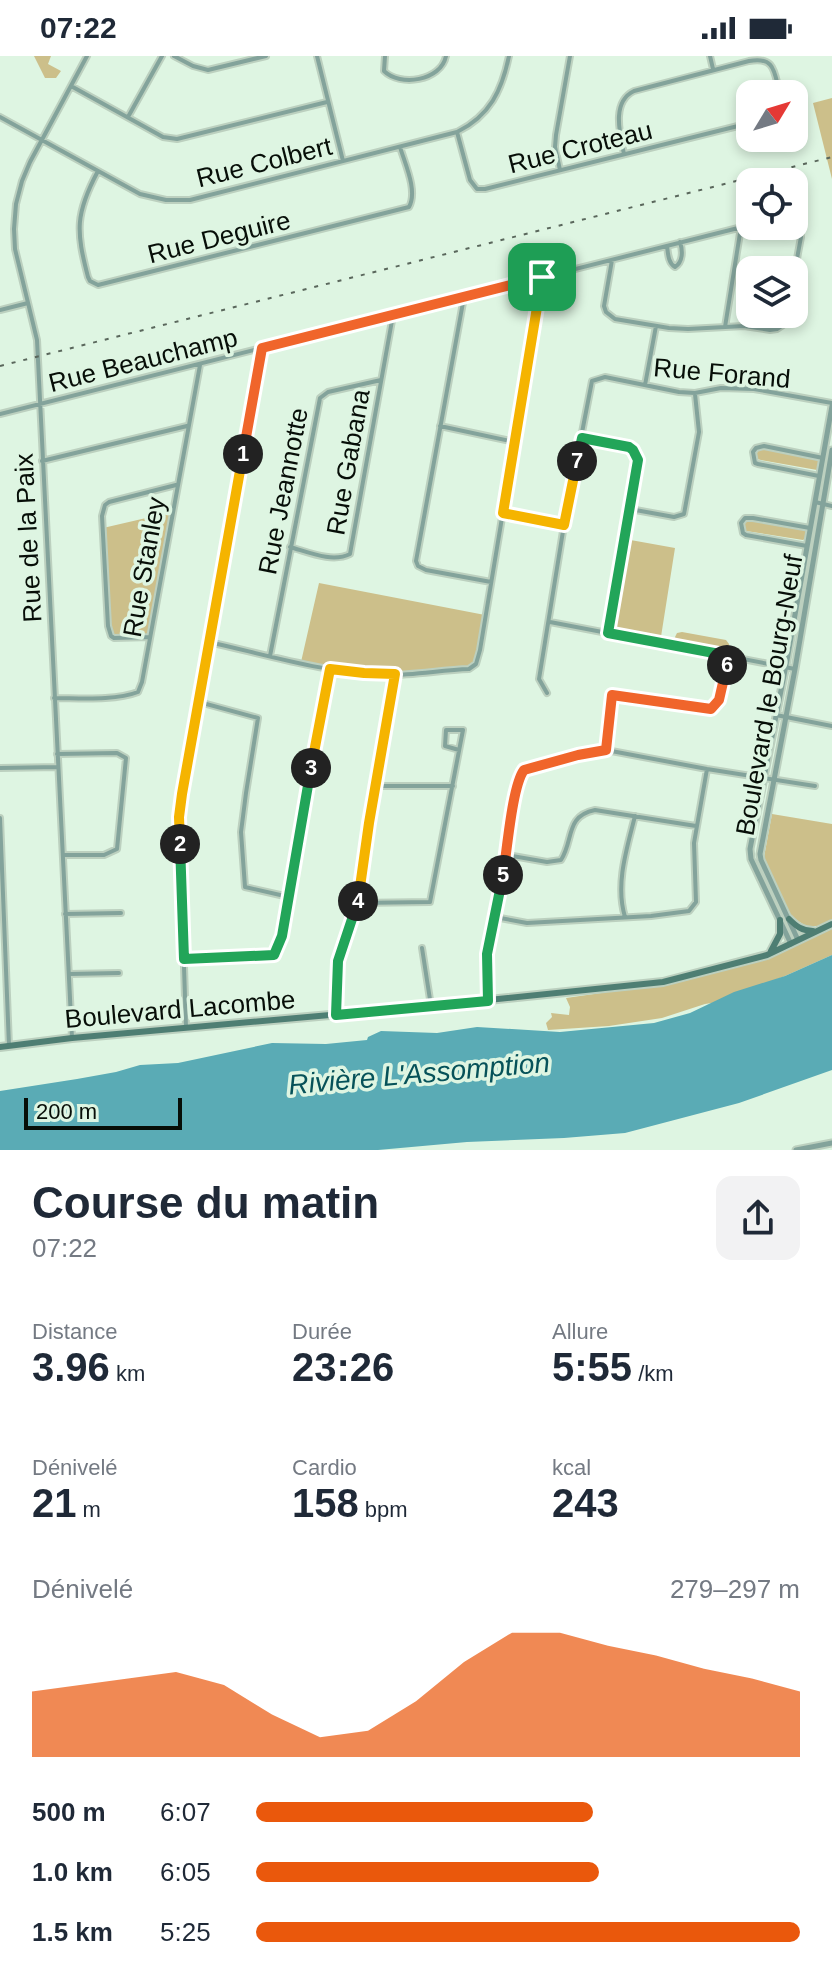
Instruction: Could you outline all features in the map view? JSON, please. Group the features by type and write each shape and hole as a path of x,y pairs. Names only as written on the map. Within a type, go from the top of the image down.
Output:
{"main road":[{"path":"789,919 806,931 820,930"},
{"path":"769,954 780,934 780,920"},
{"name":"Boulevard Lacombe","path":"0,1047 663,982 769,954 832,924"}],"street":[{"name":"Rue de la Paix","path":"72,1038 37,340 15,249 14,216 22,181 87,56"},
{"path":"128,117 162,56"},
{"path":"174,56 208,70 266,56"},
{"path":"317,56 343,161"},
{"path":"385,56 384,71 389,76 410,80 433,76 444,64 446,56"},
{"name":"Rue Colbert","path":"0,117 140,194 174,201 198,198 457,132 489,109 500,91 509,56"},
{"path":"560,170 556,135 570,56"},
{"path":"710,56 714,70"},
{"path":"624,154 618,127 621,101 626,94 756,59 768,60 776,80"},
{"path":"71,86 163,137 177,139 327,102"},
{"name":"Rue Croteau","path":"457,132 470,180 477,189 485,189 736,126"},
{"name":"Rue Deguire","path":"98,171 83,202 78,222 88,277 98,285 409,207 413,200 412,191 400,147"},
{"name":"Rue Beauchamp","path":"0,414 736,228"},
{"path":"725,327 739,240"},
{"path":"667,246 675,267 679,265 682,254 680,242"},
{"path":"612,260 605,300 606,312 615,319 688,329 736,326"},
{"path":"209,642 330,669 364,673 469,669 476,664 542,277"},
{"path":"464,297 416,554 418,566 426,570 491,582"},
{"path":"0,310 28,303"},
{"name":"Rue Gabana","path":"290,547 336,558 350,554 393,315"},
{"path":"645,385 656,326"},
{"path":"757,328 778,328"},
{"path":"186,1028 179,812 262,348"},
{"name":"Rue Stanley","path":"54,698 100,698 138,692 200,364"},
{"name":"Rue Forand","path":"547,693 539,679 592,381 605,377 695,393 731,387 832,404"},
{"name":"Rue Jeannotte","path":"270,656 320,398 328,392 381,380"},
{"path":"630,509 674,517 684,514 699,432 695,393"},
{"name":"Boulevard le Bourg-Neuf","path":"794,942 751,859 750,849 832,404"},
{"path":"42,461 188,426"},
{"path":"440,426 515,442"},
{"path":"582,438 623,445 633,450 638,460 608,633"},
{"path":"819,476 758,464 753,452 764,446 823,458"},
{"name":"Boulevard le Bourg-Neuf","path":"794,942 789,919 760,854 832,450"},
{"path":"150,637 111,636 102,516 109,502 177,485"},
{"path":"814,502 832,506"},
{"path":"503,513 564,525"},
{"path":"807,546 746,535 741,523 745,518 753,518 810,528"},
{"path":"550,622 795,669"},
{"path":"606,750 612,695 711,709 719,700 730,656"},
{"path":"184,959 274,955 282,936 330,669"},
{"path":"336,1015 338,961 357,903 395,674"},
{"path":"199,702 258,718 241,832 245,887 289,897"},
{"path":"776,715 832,726"},
{"path":"357,903 430,902 463,730 446,730 445,746 459,750"},
{"path":"488,1001 487,954 516,791 524,770 606,750 815,786"},
{"path":"57,754 117,753 126,758 117,849 104,855 63,855"},
{"path":"0,768 58,767"},
{"path":"495,917 527,923 689,911 696,902 696,826 707,769"},
{"path":"375,786 453,786"},
{"path":"507,855 547,862 561,860 574,822 595,810 696,826"},
{"path":"625,917 621,885 635,816"},
{"path":"0,818 9,1046"},
{"path":"65,914 121,913"},
{"path":"422,948 431,1006"},
{"path":"69,974 119,973"},
{"path":"796,1150 832,1143"}],"shaded area":[{"path":"34,56 51,56 48,64 61,71 56,78 45,78"},
{"path":"832,98 832,179 813,103"},
{"path":"757,449 817,459 820,467 817,470 757,459"},
{"path":"172,512 150,637 124,639 111,636 103,528"},
{"path":"749,519 806,529 808,533 803,540 746,531 743,524"},
{"path":"625,539 675,548 660,643 608,633"},
{"path":"319,583 485,615 476,664 472,667 388,675 301,662"},
{"path":"677,633 726,640 730,650 724,652 677,642"},
{"path":"772,814 832,824 832,922 824,926 806,926 790,916 764,857"},
{"path":"832,924 832,955 718,1002 662,1018 609,1026 548,1030 546,1023 552,1017 551,1013 569,1015 566,998 601,993 601,989 663,982 767,955"}],"water":[{"name":"Rivière L'Assomption","path":"832,955 832,1070 739,1103 625,1133 378,1150 0,1150 0,1091 116,1072 140,1065 178,1063 272,1043 326,1044 367,1040 381,1031 437,1033 477,1027 560,1032 654,1023 690,1013 734,992 785,976"}],"railway":[{"path":"0,366 832,157"}],"route":[{"path":"542,277 503,513 564,525 582,438 623,445 633,450 638,460 608,633 730,656 717,705 711,709 699,708 612,695 606,750 524,770 516,791 487,954 488,1001 336,1015 338,961 357,903 395,674 330,669 282,936 274,955 184,959 179,812 262,348 542,277"}]}
